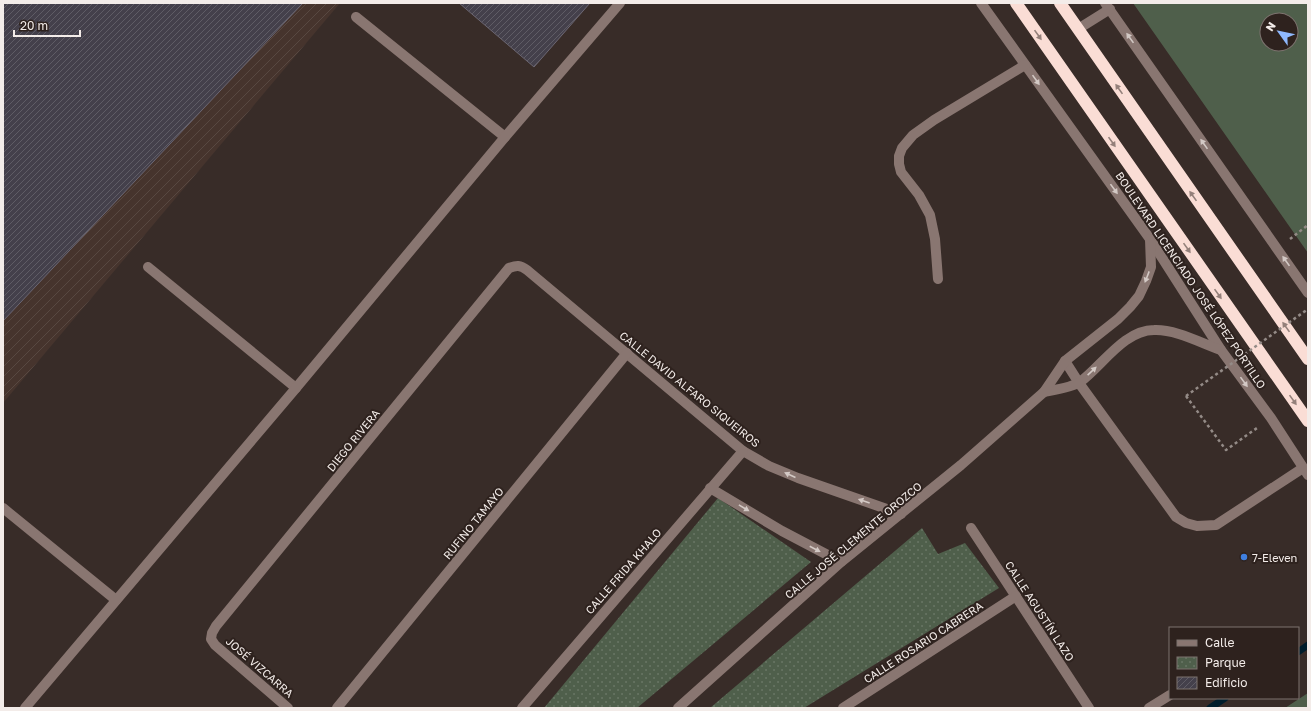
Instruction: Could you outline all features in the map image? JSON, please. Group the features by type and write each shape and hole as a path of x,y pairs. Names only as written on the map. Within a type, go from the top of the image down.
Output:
{"highway":[{"name":"BOULEVARD LICENCIADO JOSÉ LÓPEZ PORTILLO","path":"1016,3 1308,421"},
{"path":"1063,4 1078,29 1308,359"}],"street":[{"path":"25,708 296,388 505,137 620,3"},
{"name":"BOULEVARD LICENCIADO JOSÉ LÓPEZ PORTILLO","path":"981,3 1150,239 1221,350 1271,418 1306,472"},
{"path":"1078,29 1108,6 1308,293"},
{"path":"356,17 505,137"},
{"path":"938,279 935,239 930,215 920,195 901,172 899,156 902,148 913,135 934,120 1025,65"},
{"name":"CALLE JOSÉ CLEMENTE OROZCO","path":"678,708 841,562 961,465 1044,392 1065,360 1118,319 1139,296 1146,281 1151,267 1150,239"},
{"name":"DIEGO RIVERA","path":"215,645 211,639 212,633 216,626 509,268 519,265 527,270"},
{"path":"148,267 296,388"},
{"name":"CALLE DAVID ALFARO SIQUEIROS","path":"527,270 743,451 769,466 798,478 901,514"},
{"name":"CALLE JOSÉ CLEMENTE OROZCO","path":"1044,392 1079,383 1119,346 1142,332 1154,330 1170,332 1221,350"},
{"name":"RUFINO TAMAYO","path":"337,708 627,353"},
{"path":"1065,360 1079,383 1176,517 1186,523 1197,526 1216,525 1306,472"},
{"name":"CALLE FRIDA KHALO","path":"522,708 743,451"},
{"path":"710,488 782,532 841,562"},
{"path":"3,508 116,600"},
{"name":"CALLE AGUSTÍN LAZO","path":"971,528 1089,708"},
{"name":"CALLE ROSARIO CABRERA","path":"844,708 1016,596"},
{"name":"JOSÉ VIZCARRA","path":"215,645 288,708"},
{"path":"1150,708 1169,697"}],"path":[{"path":"1292,238 1308,224"},
{"path":"1271,418 1226,450 1186,396 1308,310"}],"shaded area":[{"path":"3,3 340,3 3,403"}],"green space":[{"path":"1133,3 1308,3 1308,253"},
{"path":"718,498 811,562 637,708 544,708"},
{"path":"922,528 938,554 965,543 999,588 804,708 710,708"},
{"path":"1308,693 1308,708 1285,708 1299,699"}],"building":[{"path":"3,3 303,3 3,321"},
{"path":"459,3 590,3 534,67"}],"waterway":[{"path":"1299,651 1308,645"},
{"path":"1210,708 1224,699"}],"place":[{"name":"7-Eleven","path":"1244,557"}]}
